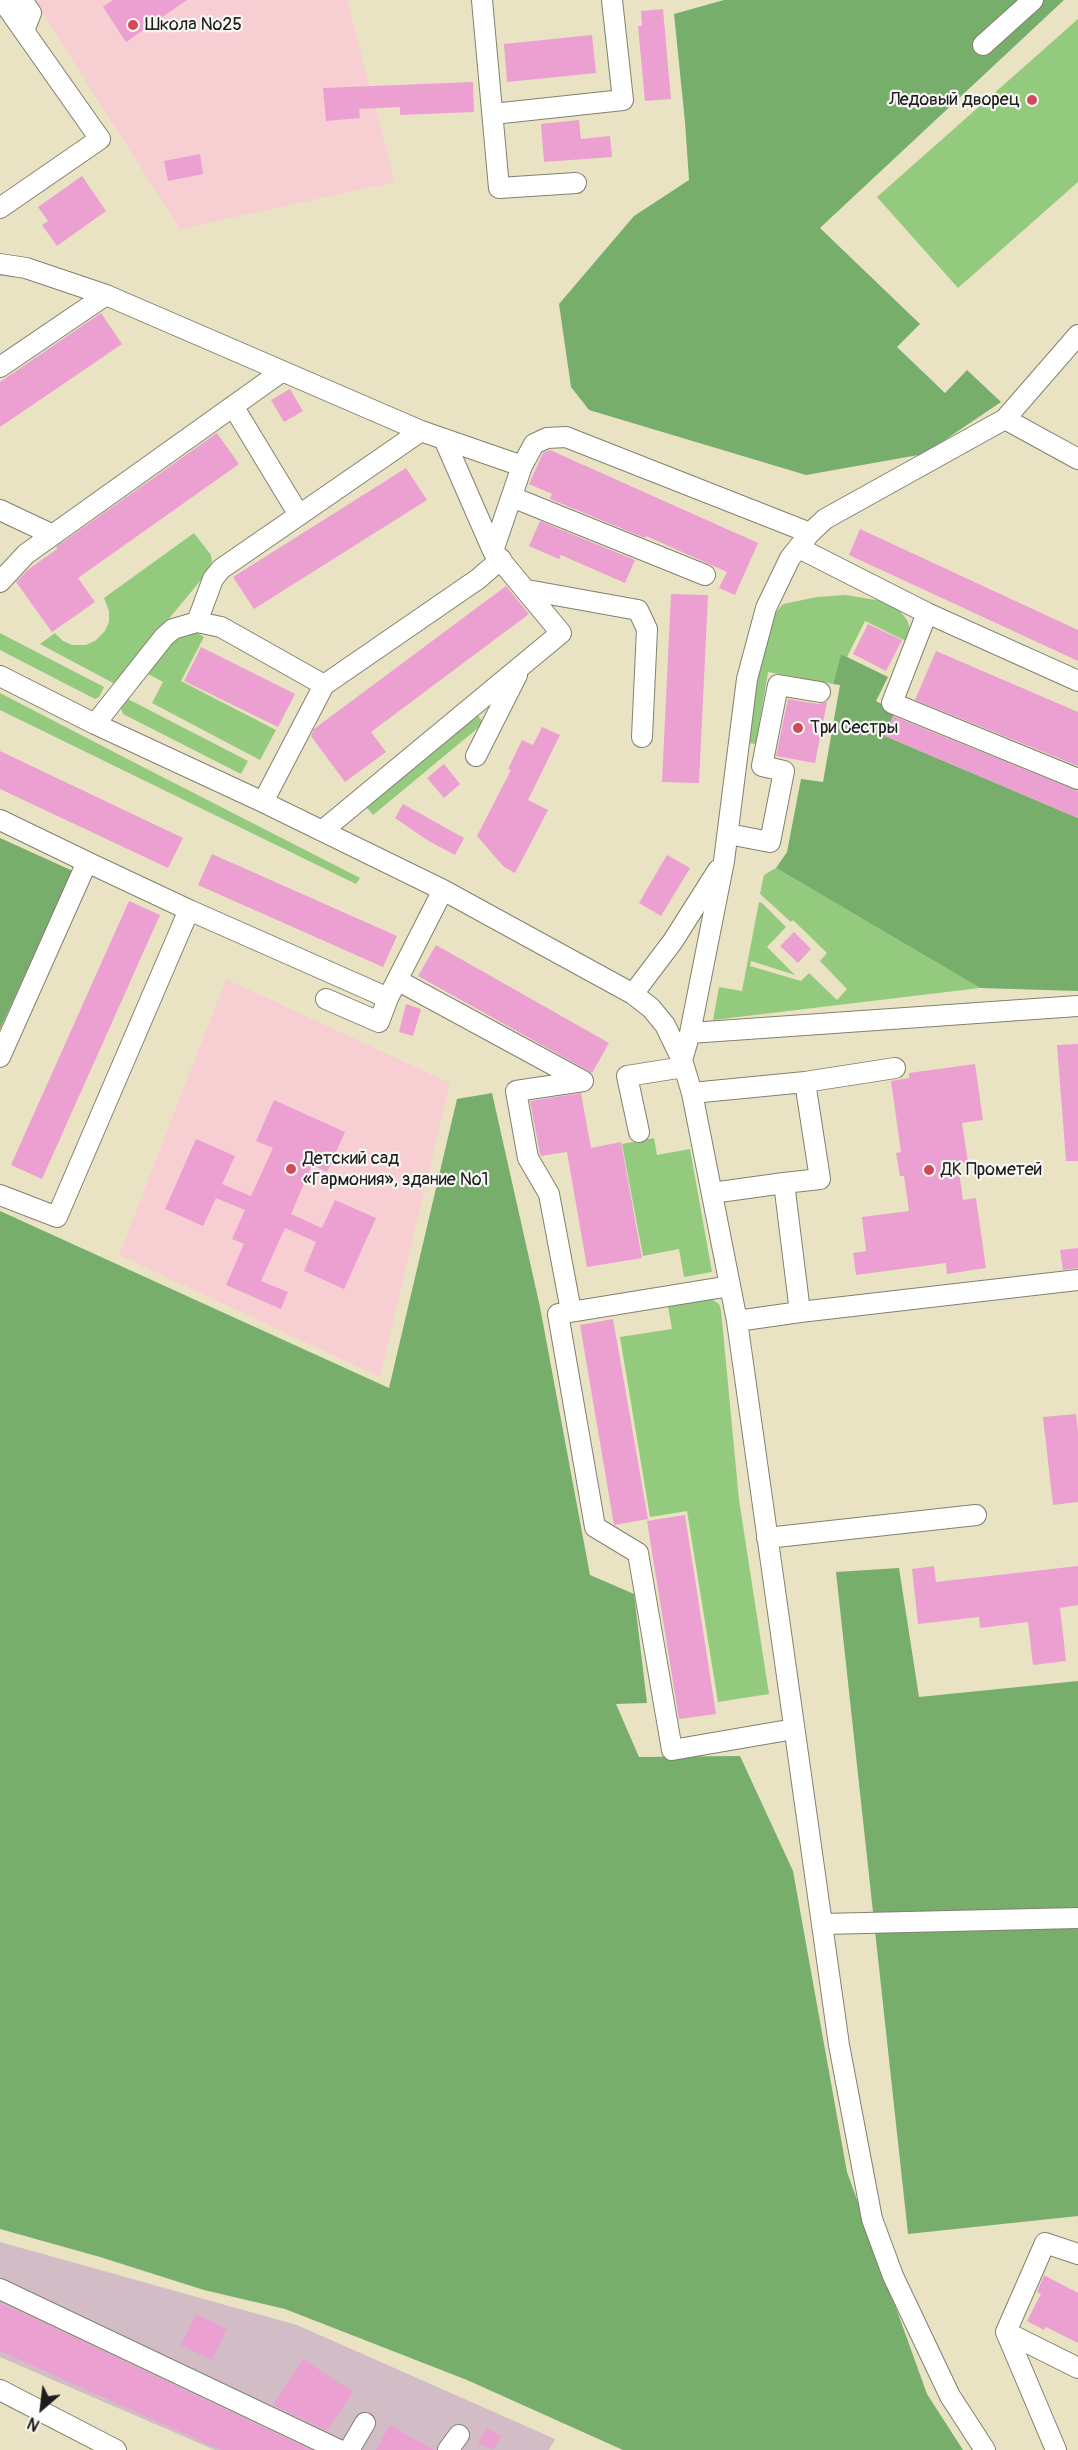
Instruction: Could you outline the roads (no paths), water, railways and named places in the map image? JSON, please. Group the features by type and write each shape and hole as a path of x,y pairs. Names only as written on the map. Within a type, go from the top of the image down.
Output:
{"street":[{"path":"0,208 100,139 2,0"},
{"path":"22,0 31,13 24,31"},
{"path":"483,0 499,188 576,183"},
{"path":"493,114 624,100 612,0"},
{"path":"983,45 1033,0"},
{"path":"0,264 26,268 106,295 421,431 522,466"},
{"path":"0,367 106,295"},
{"path":"683,1063 724,861 747,679 766,608 790,558 825,519 1005,419 1078,335"},
{"path":"0,582 26,554 281,372"},
{"path":"233,406 299,515"},
{"path":"1005,419 1078,459"},
{"path":"197,622 213,579 221,569 421,431"},
{"path":"263,802 324,686 478,579 497,555 522,466 534,444 547,438 566,437 805,540 927,613 1078,681"},
{"path":"322,831 561,633 497,555 444,439"},
{"path":"512,497 705,575"},
{"path":"0,510 53,536"},
{"path":"527,590 638,610 647,629 642,737"},
{"path":"927,613 892,703 1078,779"},
{"path":"95,724 164,637 173,629 197,622 221,627 324,686"},
{"path":"476,756 521,667"},
{"path":"0,676 95,724 263,802 443,890 633,994 651,1008 665,1025 683,1063 692,1093 737,1322 839,2045 872,2219 893,2276 950,2396 985,2450"},
{"path":"728,834 770,842 784,771 762,766 778,685 820,692"},
{"path":"0,820 189,910 392,989 583,1081 516,1091 528,1158 549,1194 571,1311"},
{"path":"633,994 673,941 724,861"},
{"path":"0,1057 87,862"},
{"path":"326,999 379,1022 392,989 443,890"},
{"path":"0,1195 57,1217 189,910"},
{"path":"690,1033 1078,1006"},
{"path":"639,1132 627,1076 683,1063"},
{"path":"692,1093 805,1082 895,1068"},
{"path":"712,1193 820,1179 805,1082"},
{"path":"784,1183 800,1312"},
{"path":"737,1322 800,1312 1078,1280"},
{"path":"730,1286 558,1314 596,1527 638,1553 672,1750 794,1729"},
{"path":"767,1538 976,1515"},
{"path":"822,1924 1078,1918"},
{"path":"1056,2450 1006,2332 1045,2243 1078,2254"},
{"path":"0,2289 339,2450"},
{"path":"1006,2332 1078,2368"},
{"path":"0,2390 111,2449"},
{"path":"349,2450 365,2423"}],"place":[{"name":"Школа №25","path":"133,25"},
{"name":"Ледовый дворец","path":"1032,100"},
{"name":"Три Сестры","path":"798,728"},
{"name":"Детский сад «Гармония», здание №1","path":"291,1169"},
{"name":"ДК Прометей","path":"929,1170"}]}
